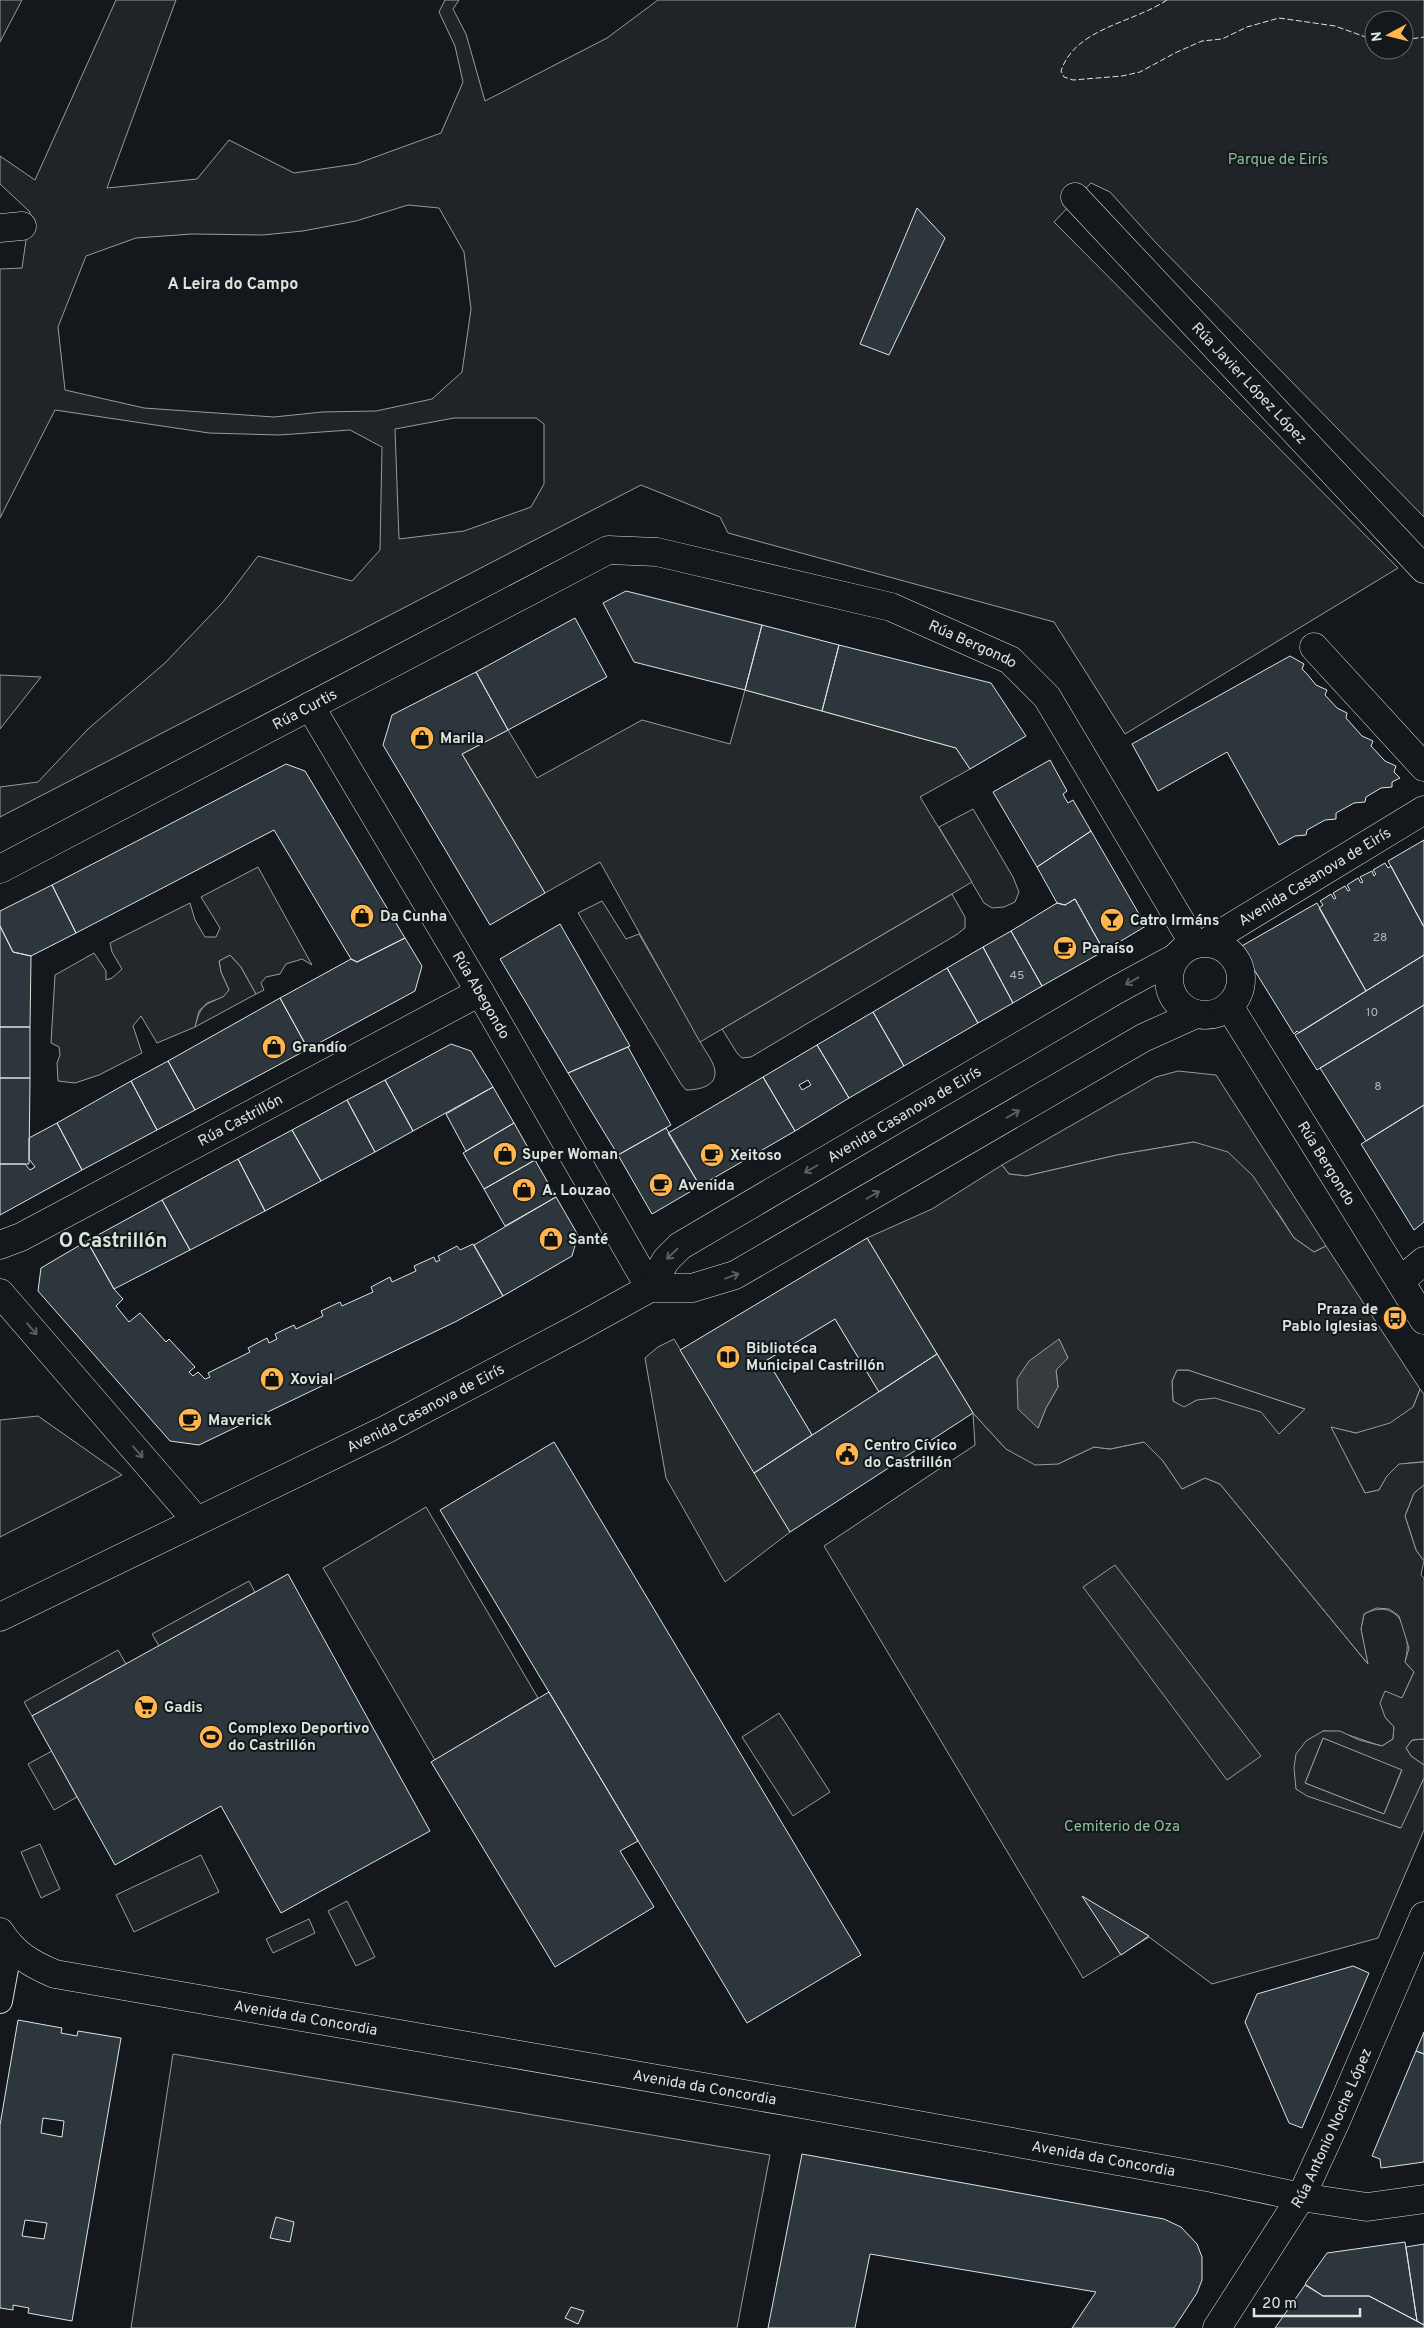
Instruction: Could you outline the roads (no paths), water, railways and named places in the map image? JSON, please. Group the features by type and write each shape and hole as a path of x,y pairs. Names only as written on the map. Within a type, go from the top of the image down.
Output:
{"street":[{"name":"Rúa Javier López López","path":"1075,198 1424,569"},
{"name":"Rúa Curtis","path":"0,869 608,550"},
{"name":"Rúa Bergondo","path":"608,550 657,552 891,607 1010,660 1047,697 1192,948"},
{"path":"1314,647 1424,766"},
{"name":"Rúa Abegondo","path":"310,706 480,992 650,1288"},
{"name":"Avenida Casanova de Eirís","path":"650,1288 666,1260 680,1246 1107,995 1192,948 1424,810"},
{"path":"1192,948 1224,948 1237,962 1241,973 1241,986 1237,997 1229,1006 1219,1012 1208,1015 1196,1014 1181,1006 1171,992 1168,981 1170,970 1192,948"},
{"name":"Rúa Castrillón","path":"0,1246 21,1237 480,992"},
{"name":"Rúa Bergondo","path":"1229,1006 1424,1320"},
{"name":"Avenida Casanova de Eirís","path":"0,1617 385,1430 650,1288 692,1288 735,1275 1143,1038 1196,1014"},
{"path":"1400,1281 1424,1261"},
{"path":"0,1292 197,1521"},
{"name":"Rúa Antonio Noche López","path":"1217,2328 1301,2197 1336,2121 1424,1916"},
{"path":"0,2001 5,1939"},
{"name":"Avenida da Concordia","path":"5,1939 31,1964 55,1974 807,2105 1212,2178 1301,2197 1367,2207 1424,2199"}],"place":[{"name":"Marila","path":"422,738"},
{"name":"Da Cunha","path":"362,916"},
{"name":"Catro Irmáns","path":"1112,920"},
{"name":"Paraíso","path":"1065,948"},
{"name":"Grandío","path":"274,1047"},
{"name":"Super Woman","path":"505,1154"},
{"name":"Xeitoso","path":"712,1155"},
{"name":"Avenida","path":"661,1185"},
{"name":"A. Louzao","path":"524,1190"},
{"name":"Santé","path":"551,1239"},
{"name":"Praza de Pablo Iglesias","path":"1395,1318"},
{"name":"Biblioteca Municipal Castrillón","path":"728,1357"},
{"name":"Xovial","path":"272,1379"},
{"name":"Maverick","path":"190,1420"},
{"name":"Centro Cívico do Castrillón","path":"847,1454"},
{"name":"Gadis","path":"146,1707"},
{"name":"Complexo Deportivo do Castrillón","path":"211,1737"}],"district":[{"name":"A Leira do Campo","path":"233,283"},
{"name":"O Castrillón","path":"113,1240"}],"park label":[{"name":"Parque de Eirís","path":"1278,159"},
{"name":"Cemiterio de Oza","path":"1122,1826"}]}
